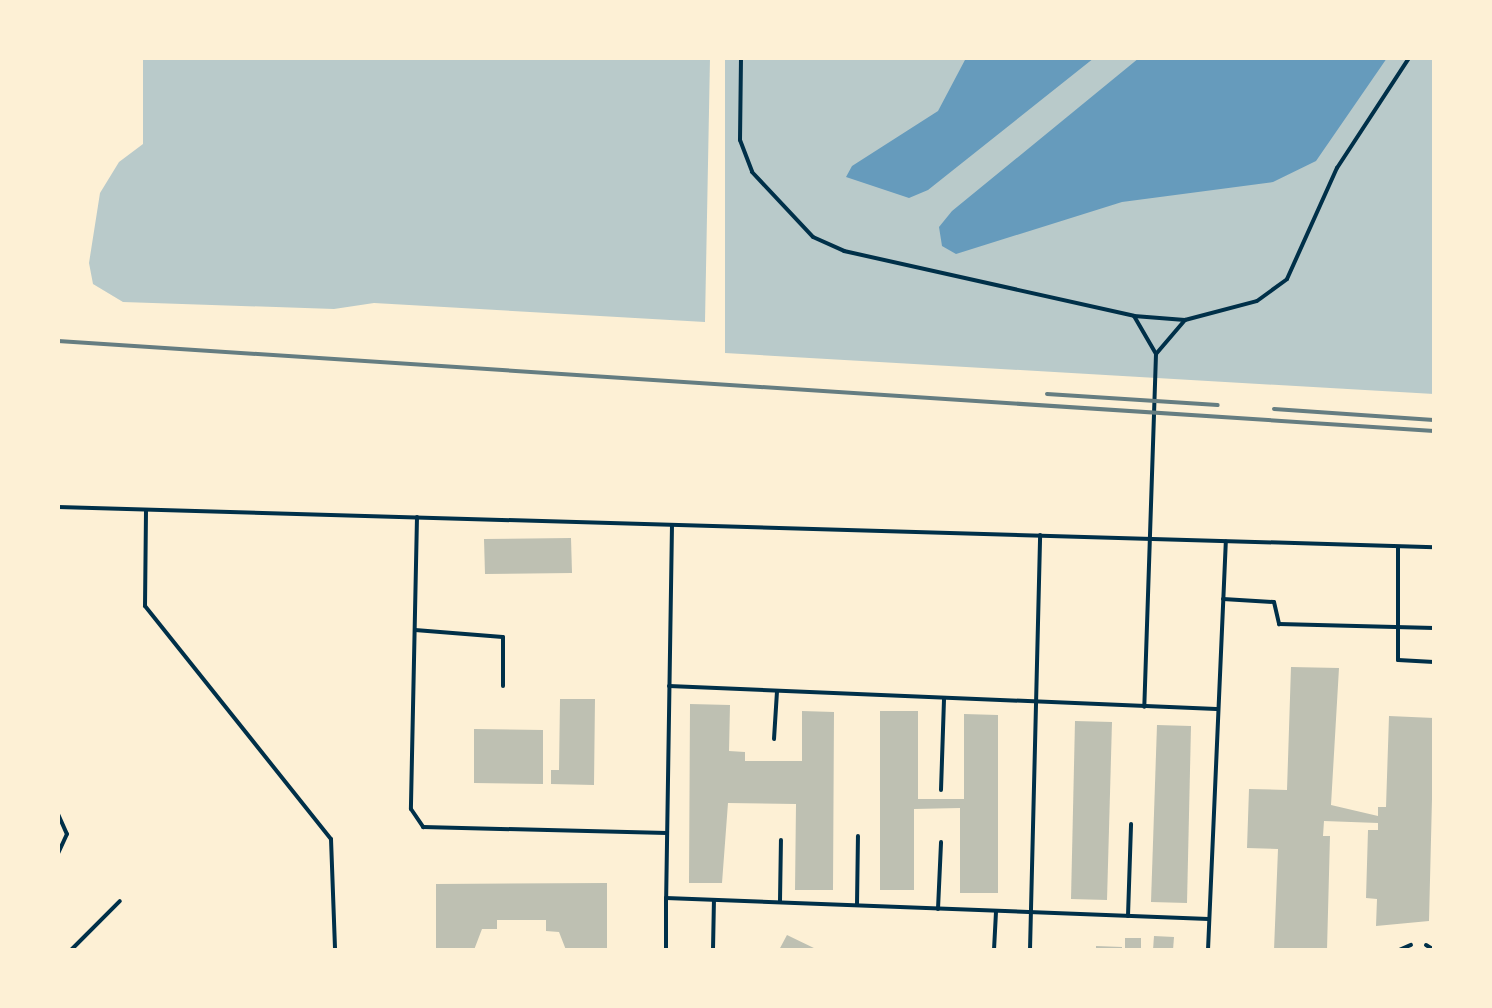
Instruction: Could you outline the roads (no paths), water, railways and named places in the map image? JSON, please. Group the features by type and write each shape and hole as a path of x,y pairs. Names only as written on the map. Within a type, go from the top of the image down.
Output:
{"lane":[{"path":"741,58 740,140 752,172 813,237 844,251 1134,316 1185,320 1257,301 1287,279 1337,168 1409,58"},
{"path":"1134,316 1156,354 1144,707"},
{"path":"1156,354 1185,320"},
{"path":"58,507 1434,547"},
{"path":"146,510 145,606 331,839 335,950"},
{"path":"417,517 411,809 423,827 667,833"},
{"path":"666,950 672,525"},
{"path":"1030,950 1040,535"},
{"path":"1208,950 1226,541"},
{"path":"1398,546 1398,660 1434,662"},
{"path":"1223,599 1274,602 1279,624 1434,628"},
{"path":"415,630 503,637 503,686"},
{"path":"669,686 1217,709"},
{"path":"774,739 777,691"},
{"path":"941,790 944,698"},
{"path":"58,814 67,834 58,853"},
{"path":"1128,916 1131,824"},
{"path":"857,905 858,836"},
{"path":"780,903 781,840"},
{"path":"938,909 941,842"},
{"path":"666,898 1209,919"},
{"path":"713,950 714,900"},
{"path":"71,950 120,901"},
{"path":"994,950 996,911"},
{"path":"1399,950 1411,945"},
{"path":"1426,945 1434,950"}],"water":[{"path":"966,58 1094,58 928,190 909,198 846,177 852,166 938,111"},
{"path":"1139,58 1387,58 1316,161 1273,182 1122,202 956,254 942,246 939,227 952,211"}],"railway":[{"path":"58,341 1434,431"},
{"path":"1047,394 1218,405"},
{"path":"1274,409 1434,420"}]}
